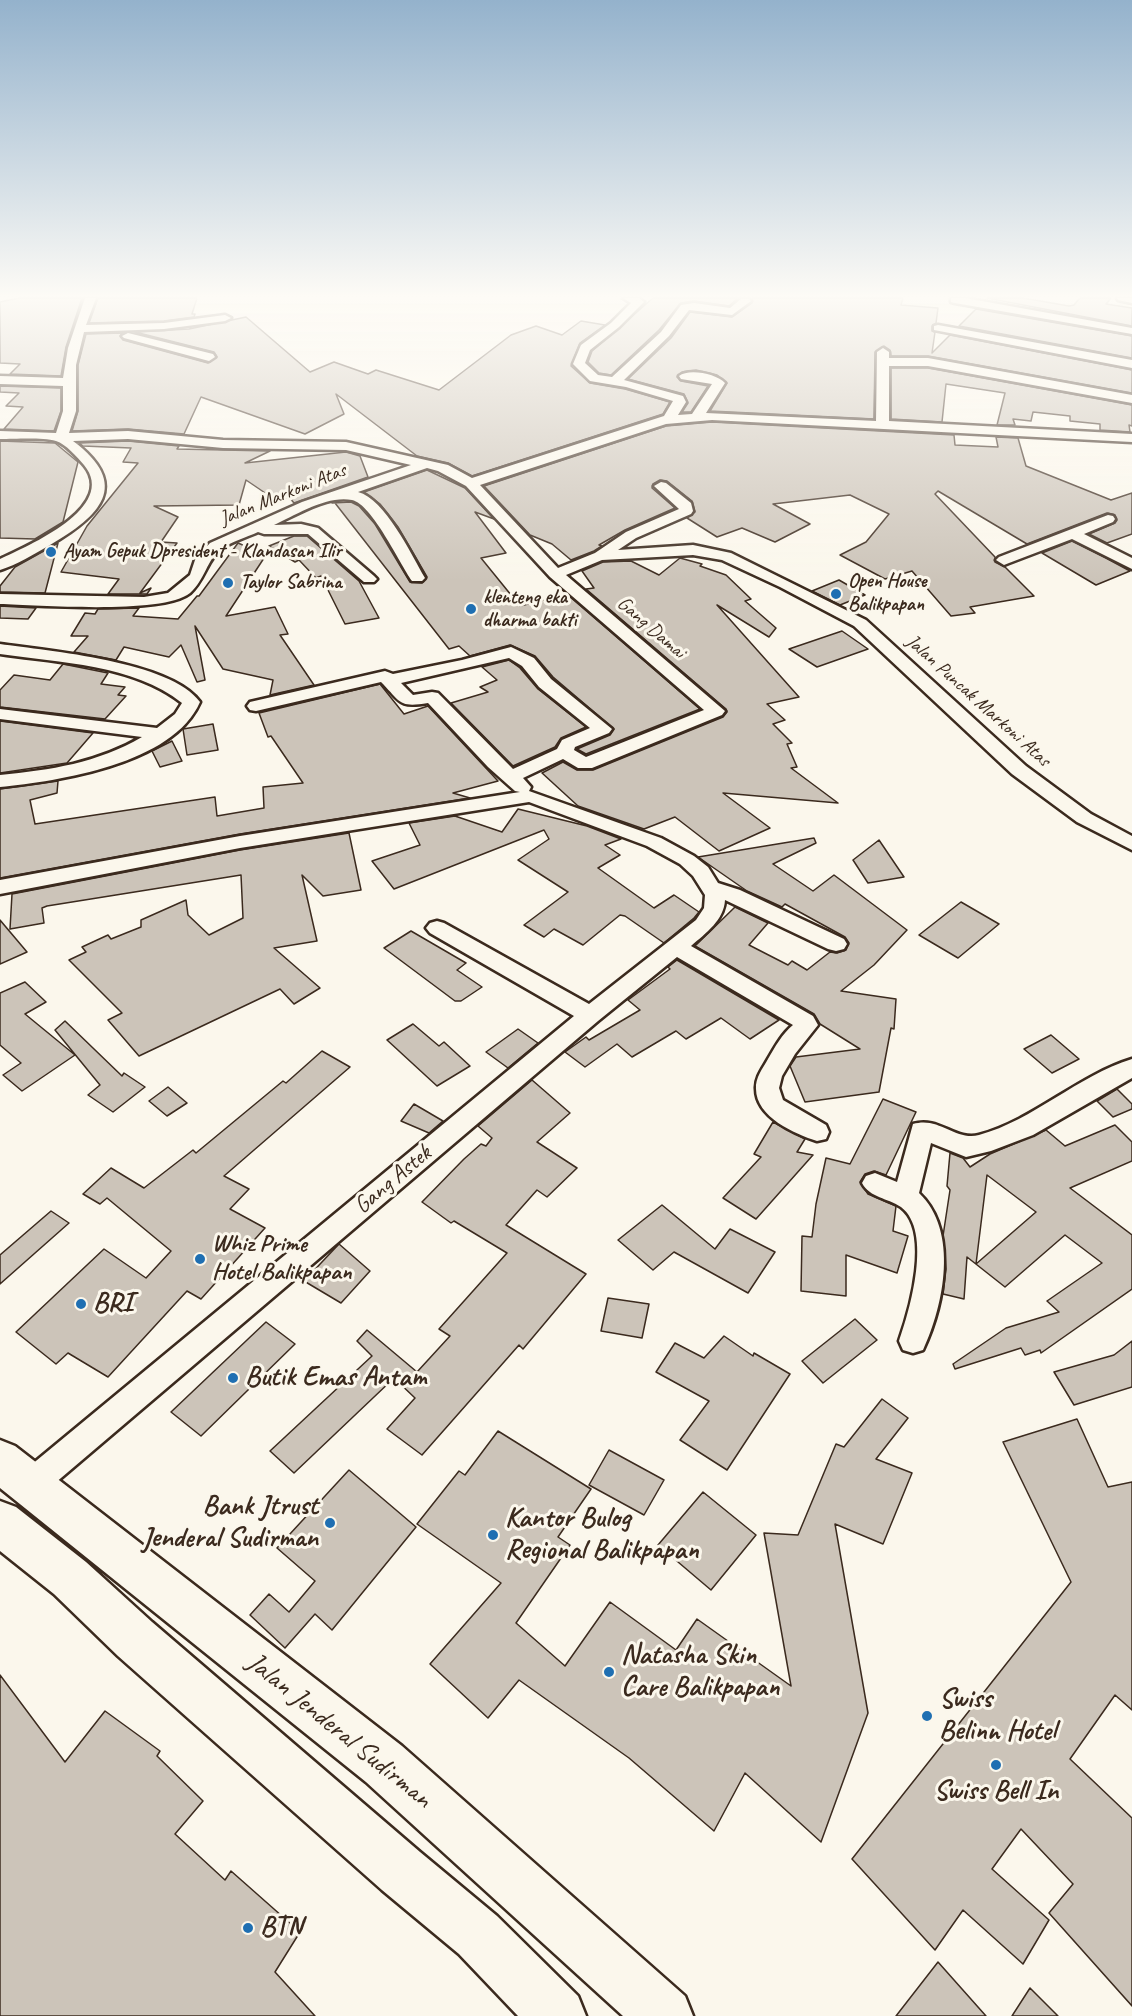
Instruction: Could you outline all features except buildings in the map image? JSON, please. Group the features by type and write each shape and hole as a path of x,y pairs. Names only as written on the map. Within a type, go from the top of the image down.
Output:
{"highway":[{"name":"Jalan Jenderal Sudirman","path":"15,1473 384,1764 665,2016"},
{"path":"0,1523 70,1578 135,1639 312,1794 401,1871 438,1899 558,2016"}],"street":[{"path":"60,438 66,429 71,408 70,392"},
{"path":"654,392 681,402 669,419"},
{"path":"697,416 713,392"},
{"path":"882,392 882,426"},
{"path":"1094,392 1132,399"},
{"path":"471,483 669,419 697,416 1132,438"},
{"path":"0,435 60,438 128,435 223,444 346,446 443,468 471,483 559,578"},
{"path":"0,565 69,529 95,504 99,477 91,462 80,451 60,438"},
{"name":"Jalan Markoni Atas","path":"0,599 134,602 158,601 173,597 184,590 197,576 203,560 215,546 330,497 426,464"},
{"path":"600,556 631,535 686,511 686,506 661,486"},
{"path":"330,497 362,498 385,526 417,578"},
{"path":"1004,560 1108,519"},
{"path":"247,531 308,529 369,579"},
{"path":"1072,533 1132,564"},
{"name":"Jalan Puncak Markoni Atas","path":"559,578 600,556 693,550 726,556 860,623 1019,770 1084,818 1132,844"},
{"name":"Gang Damai","path":"559,578 716,711 585,764 564,752"},
{"path":"0,648 134,671 180,690 191,702 187,713 177,723 134,751 91,768 0,781"},
{"path":"390,680 464,665 511,652 528,662 545,683 603,729 568,744 564,752 511,777"},
{"path":"256,706 383,676 390,680 410,702 432,696 531,796 628,831 676,852 701,872 713,888 733,895 836,944"},
{"path":"0,714 160,734"},
{"path":"0,886 240,842 531,796"},
{"name":"Gang Astek","path":"15,1473 677,947 710,917 715,903 713,888"},
{"path":"437,928 590,1015"},
{"path":"677,947 806,1022 805,1028 797,1034 769,1074 765,1090 778,1110 817,1132"},
{"path":"906,1196 922,1131 925,1130 966,1147 982,1144 1024,1128 1094,1086 1132,1068"},
{"path":"875,1183 900,1197 906,1196"},
{"path":"906,1196 924,1215 930,1253 924,1312 912,1341"}],"place":[{"name":"Ayam Gepuk Dpresident - Klandasan Ilir","path":"51,552"},
{"name":"Taylor Sabrina","path":"228,583"},
{"name":"Open House Balikpapan","path":"836,594"},
{"name":"klenteng eka dharma bakti","path":"471,609"},
{"name":"Whiz Prime Hotel Balikpapan","path":"200,1259"},
{"name":"BRI","path":"81,1304"},
{"name":"Butik Emas Antam","path":"233,1378"},
{"name":"Bank Jtrust Jenderal Sudirman","path":"330,1523"},
{"name":"Kantor Bulog Regional Balikpapan","path":"493,1535"},
{"name":"Natasha Skin Care Balikpapan","path":"609,1672"},
{"name":"Swiss Belinn Hotel","path":"927,1716"},
{"name":"Swiss Bell In","path":"996,1765"},
{"name":"BTN","path":"248,1928"}]}
